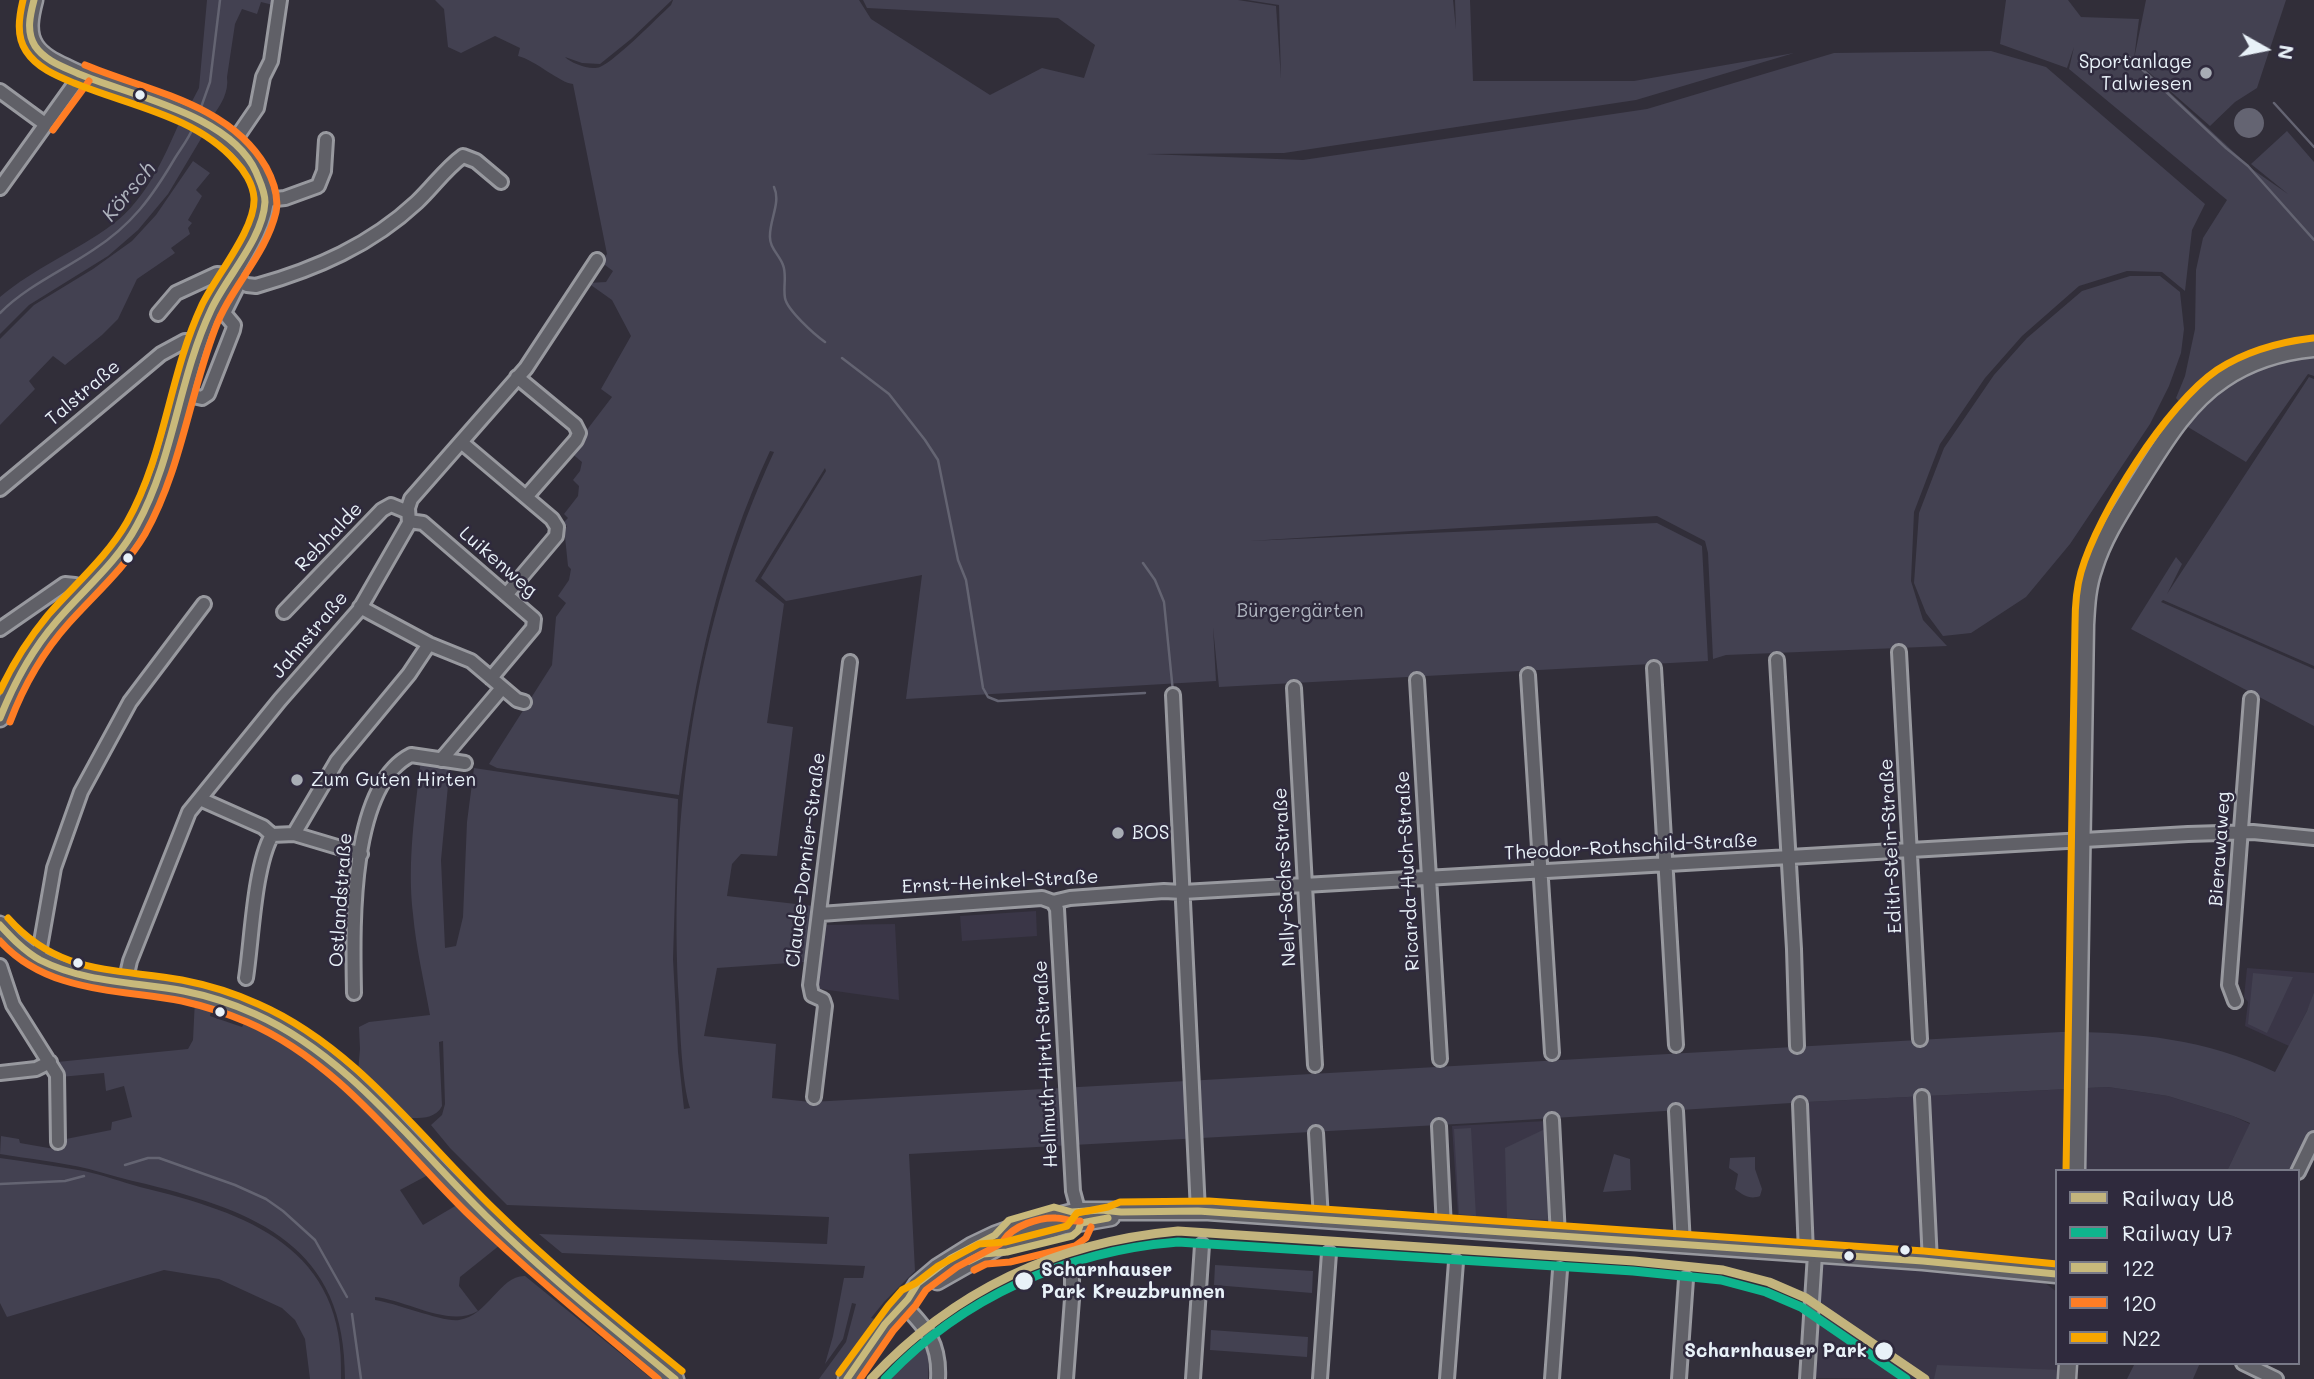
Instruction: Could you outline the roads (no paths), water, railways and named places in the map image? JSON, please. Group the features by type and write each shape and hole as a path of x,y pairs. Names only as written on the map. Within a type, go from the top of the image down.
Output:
{"main road":[{"path":"0,718 19,676 38,646 119,552 145,510 165,464 198,343 209,315 235,278 258,227 266,200 254,167 233,143 208,124 81,75 38,50 30,28 34,0"},
{"path":"2076,1169 2086,606 2092,572 2102,546 2124,505 2179,420 2201,397 2225,378 2252,363 2284,353 2314,348"},
{"path":"0,926 16,944 38,959 68,973 194,993 232,1004 293,1035 342,1072 499,1230 675,1379"},
{"path":"847,1379 879,1332 906,1301 944,1275 997,1247 1101,1210 1198,1211 1321,1219 2055,1273"}],"street":[{"path":"233,143 257,108 262,80 271,58 280,0"},
{"path":"0,188 81,75"},
{"path":"0,91 45,124"},
{"path":"266,200 286,198 318,186 324,171 326,140"},
{"path":"158,314 179,291 217,274 258,286 331,260 360,246 416,203 452,164 463,156 476,161 501,182"},
{"name":"Jahnstraße","path":"125,983 129,965 186,817 280,700 360,607 409,516 408,506 413,497 526,368 597,260"},
{"path":"184,394 202,398 208,394 233,330 234,325 226,317 225,311 235,278"},
{"name":"Talstraße","path":"0,489 161,354 185,341 198,343"},
{"path":"517,377 575,425 579,433 576,440 526,497"},
{"path":"461,442 552,519 558,531 506,594"},
{"name":"Rebhalde","path":"284,612 385,507 394,506 409,516"},
{"name":"Luikenweg","path":"409,516 423,523 533,618 535,624 491,678"},
{"path":"0,629 63,584 75,585 85,592"},
{"path":"38,959 54,868 81,792 130,702 204,604"},
{"path":"360,607 429,644 471,661 518,701 524,702"},
{"path":"293,834 337,761 409,674 429,644"},
{"name":"Edith-Stein-Straße","path":"1899,652 1920,1038"},
{"path":"1777,660 1797,1046"},
{"name":"Claude-Dornier-Straße","path":"814,1097 825,1006 823,1000 813,995 810,989 850,662"},
{"path":"1654,668 1676,1045"},
{"path":"1528,674 1552,1053"},
{"name":"Ricarda-Huch-Straße","path":"1417,680 1440,1059"},
{"path":"442,760 502,688"},
{"name":"Nelly-Sachs-Straße","path":"1294,688 1315,1065"},
{"path":"1173,695 1198,1211"},
{"name":"Bierawaweg","path":"2235,1001 2230,985 2251,699"},
{"name":"Ostlandstraße","path":"354,993 355,912 360,854 371,804 390,770 412,755 465,763"},
{"path":"200,799 263,827 272,835 293,834 360,854"},
{"name":"Theodor-Rothschild-Straße","path":"1182,892 2081,839 2240,832 2314,838"},
{"path":"246,978 263,858 272,835"},
{"name":"Ernst-Heinkel-Straße","path":"820,914 874,908 1041,898 1053,902 1070,898 1182,892"},
{"name":"Hellmuth-Hirth-Straße","path":"1053,902 1057,909 1073,1191 1080,1217"},
{"path":"0,966 13,1005 50,1062 57,1078 58,1142"},
{"path":"0,1073 36,1069 50,1062"},
{"path":"1922,1097 1930,1262"},
{"path":"1800,1104 1811,1254 1807,1379"},
{"path":"1676,1111 1683,1245"},
{"path":"1552,1119 1558,1236"},
{"path":"1439,1126 1444,1228"},
{"path":"1316,1133 1321,1219"},
{"path":"2299,1169 2314,1139"},
{"path":"1193,1379 1202,1245"},
{"path":"1320,1379 1329,1253"},
{"path":"1447,1379 1456,1262"},
{"path":"1552,1379 1560,1270"},
{"path":"1066,1379 1072,1272"},
{"path":"1679,1379 1686,1279"},
{"path":"906,1301 935,1345 939,1357 938,1379"},
{"path":"2247,1365 2276,1379"}],"water":[{"path":"2249,108 2255,109 2263,117 2263,129 2255,137 2249,138 2243,137 2235,129 2234,123 2235,117 2243,109"}],"waterway":[{"name":"Körsch","path":"199,113 210,82 220,0"},
{"path":"2129,57 2248,166 2314,240"},
{"path":"2274,103 2314,147"},
{"name":"Körsch","path":"0,313 33,287 119,231 158,185 194,126"},
{"path":"774,187 776,205 770,240 784,269 785,298 796,315 825,342"},
{"path":"842,358 889,394 938,460 958,560 966,580 983,688 988,697 998,701 1145,693"},
{"path":"1143,563 1155,580 1164,602 1173,692"},
{"path":"125,1165 148,1158 159,1158 266,1199 315,1240 347,1297"},
{"path":"0,1184 65,1181 84,1176"},
{"path":"352,1314 361,1379"}],"rail line":[{"name":"U8","path":"871,1379 937,1320 1010,1276 1091,1246 1178,1231 1634,1261 1723,1270 1769,1282 1806,1298 1925,1379"},
{"name":"U7","path":"885,1379 915,1350 948,1324 1019,1283 1096,1256 1178,1242 1633,1271 1721,1280 1766,1292 1801,1307 1906,1379"}],"place":[{"name":"Sportanlage Talwiesen","path":"2206,73"},
{"name":"Zum Guten Hirten","path":"297,780"},
{"name":"BOS","path":"1118,833"},
{"name":"Scharnhauser Park Kreuzbrunnen","path":"1024,1281"},
{"name":"Scharnhauser Park","path":"1884,1351"}],"park label":[{"name":"Bürgergärten","path":"1300,611"}]}
